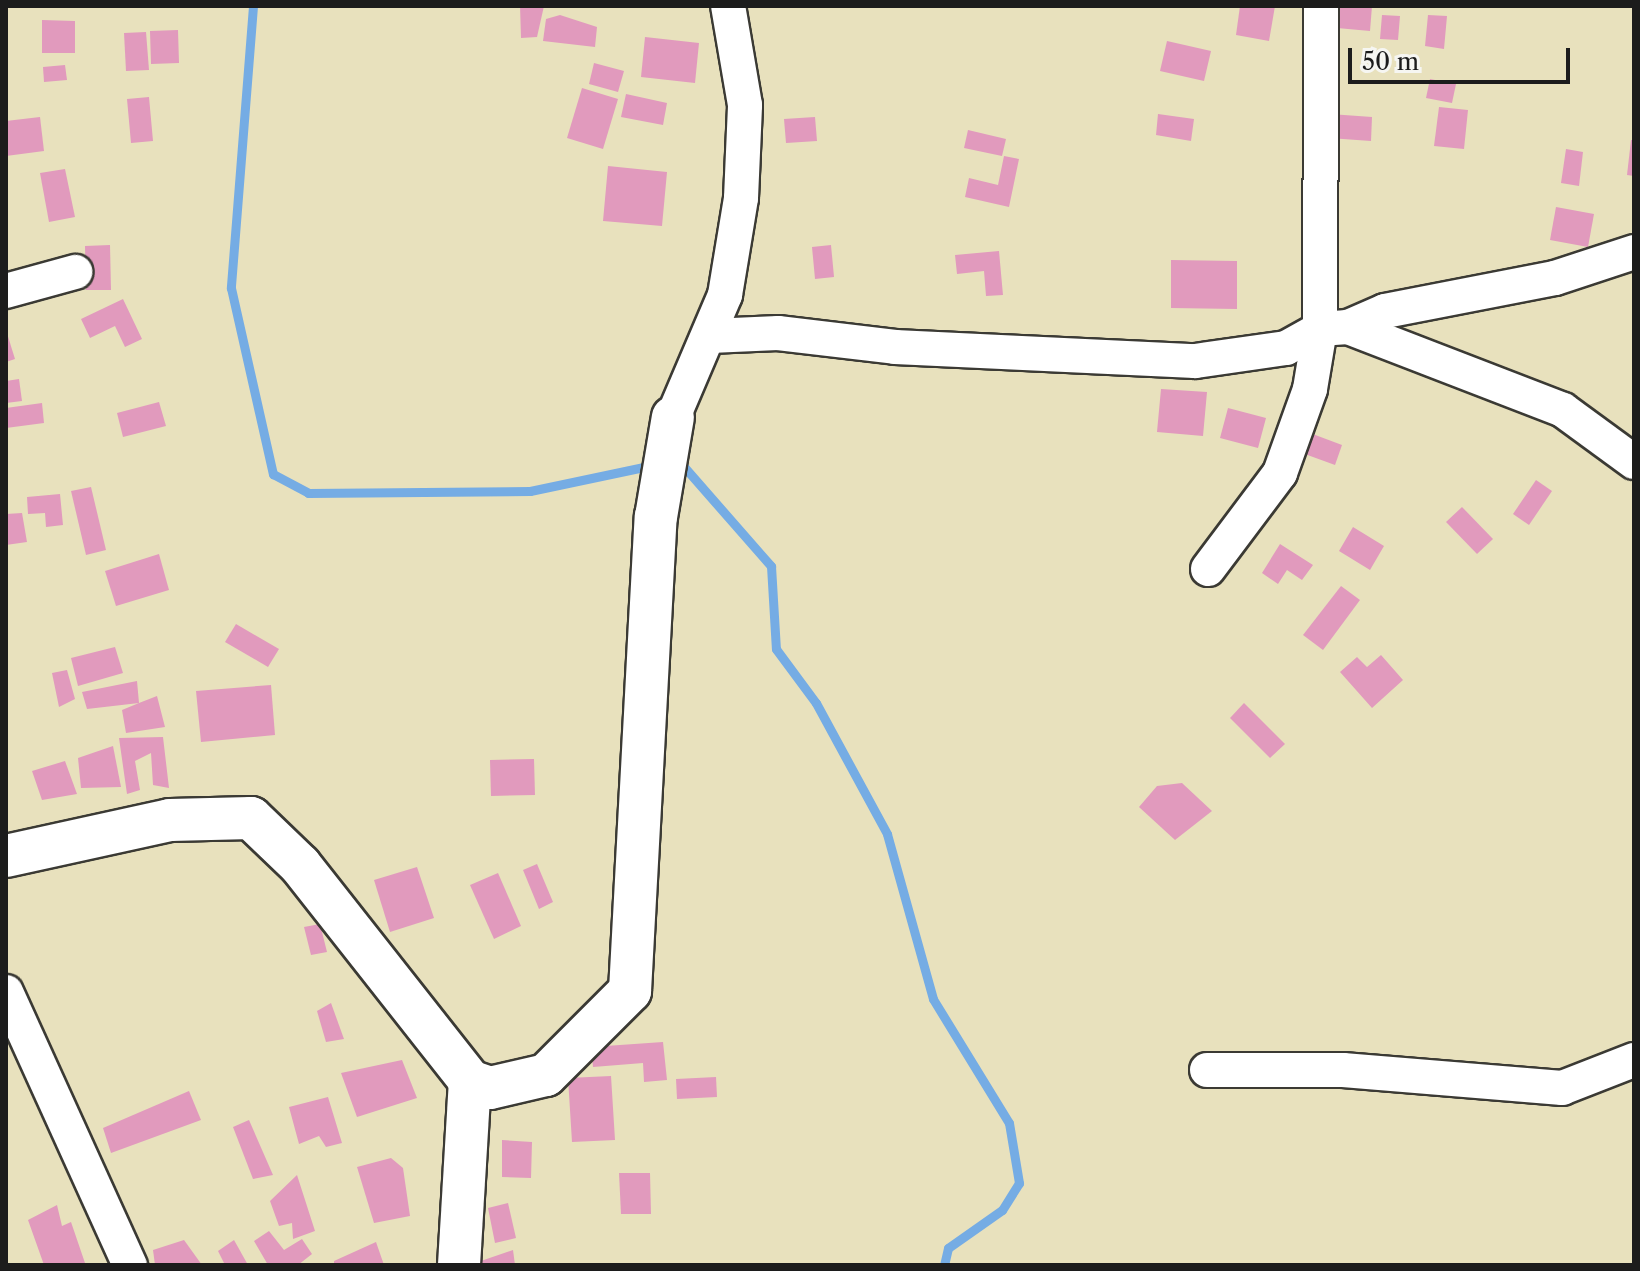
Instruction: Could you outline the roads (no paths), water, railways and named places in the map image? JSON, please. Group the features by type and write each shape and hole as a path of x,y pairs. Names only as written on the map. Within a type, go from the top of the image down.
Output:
{"street":[{"path":"6,856 170,820 251,818 300,865 470,1081 490,1088 546,1075 630,991 659,485 673,417 725,295 741,198 745,105 728,6"},
{"path":"1208,569 1280,473 1334,328 1321,6"},
{"path":"710,336 778,333 895,347 1195,361 1286,348 1385,311 1555,278 1634,252"},
{"path":"6,291 75,272"},
{"path":"1334,328 1563,410 1634,462"},
{"path":"6,992 130,1265"},
{"path":"1207,1070 1343,1070 1562,1088 1634,1060"},
{"path":"459,1265 470,1081"}],"waterway":[{"path":"253,6 231,288 273,474 308,493 530,491 653,465"},
{"path":"679,461 771,566 776,649 816,703 887,834 933,999 1009,1123 1019,1183 1002,1210 948,1248 944,1265"}]}
